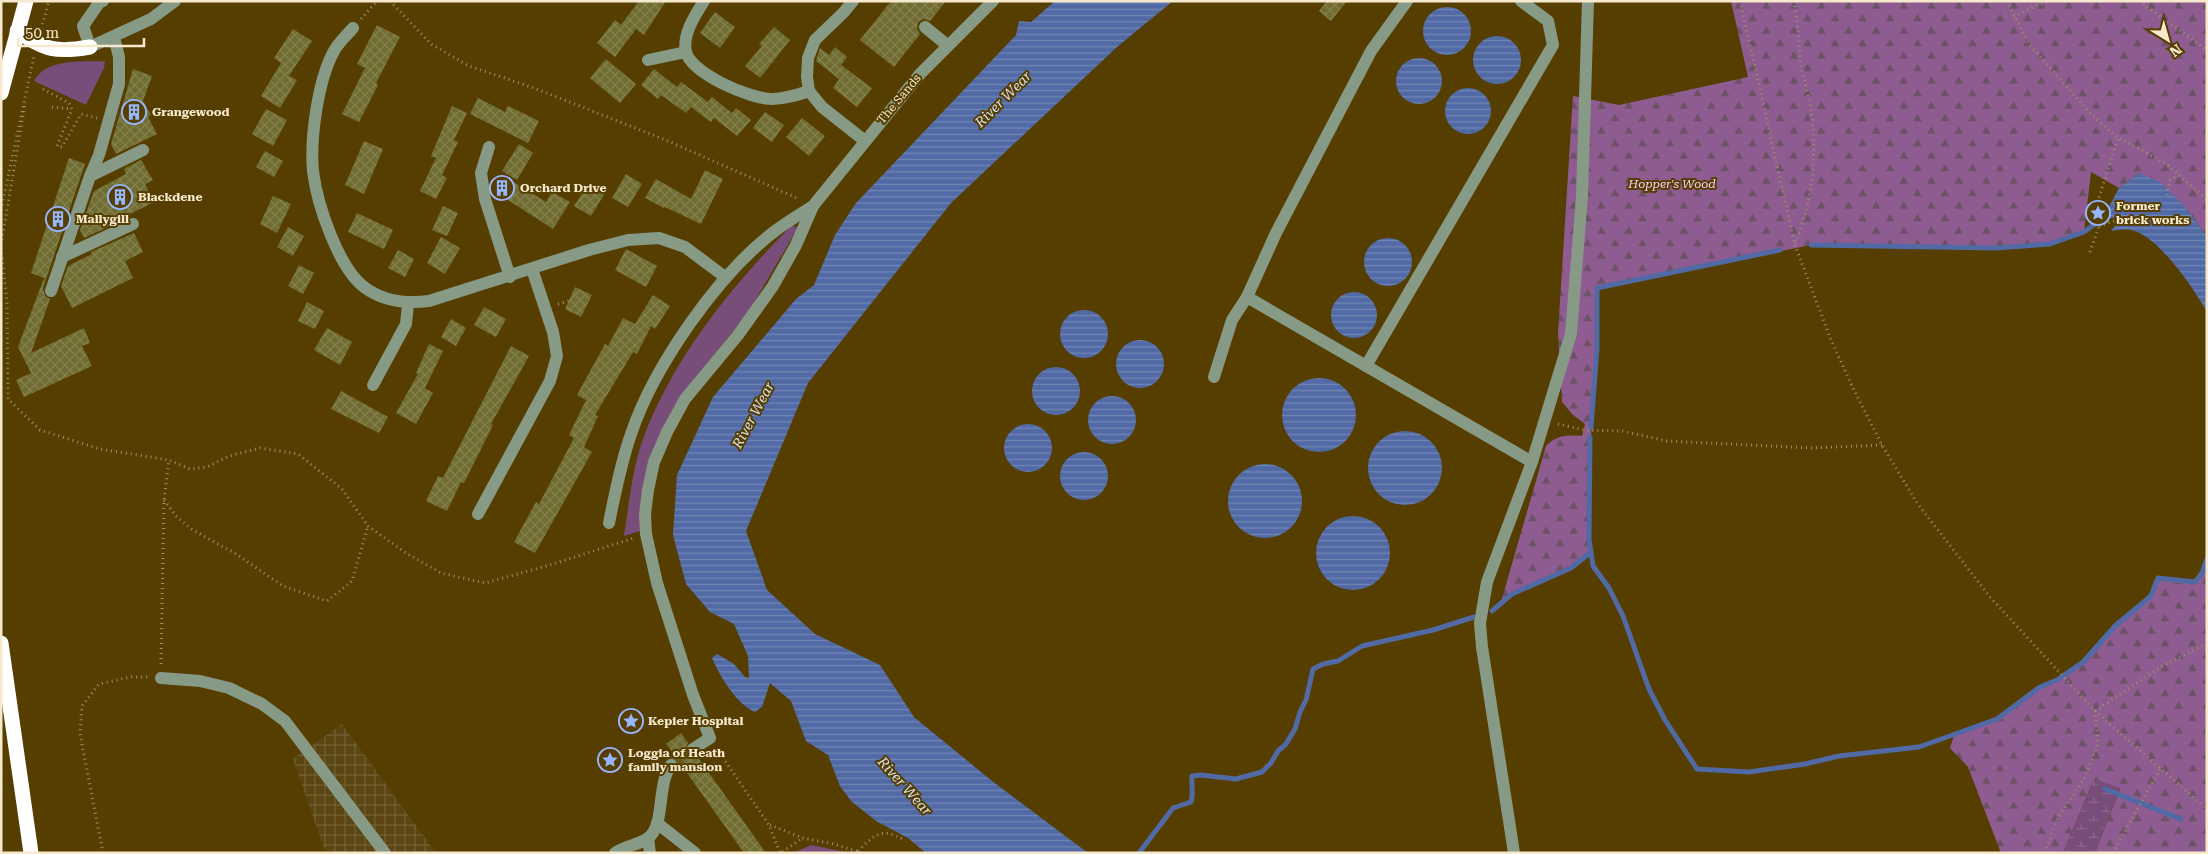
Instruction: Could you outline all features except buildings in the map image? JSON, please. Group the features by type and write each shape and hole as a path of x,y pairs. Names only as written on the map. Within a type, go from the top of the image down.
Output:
{"highway":[{"path":"1,93 26,1"},
{"path":"17,30 37,44 51,49 69,50 90,46"},
{"path":"1,642 31,853"}],"street":[{"path":"103,1 99,3 83,26 90,46 151,19 175,1"},
{"path":"704,1 686,35 686,52 695,65 716,80 753,96 769,100 785,99 809,91"},
{"path":"853,1 815,40 808,58 807,77 809,91 822,107 865,141"},
{"name":"The Sands","path":"813,206 920,74 993,1"},
{"path":"1214,377 1232,320 1247,297 1276,233 1371,51 1407,1"},
{"path":"1366,366 1552,45 1548,21 1522,1"},
{"path":"1514,853 1482,647 1480,622 1487,582 1532,462 1571,334 1582,196 1588,1"},
{"path":"925,27 947,45"},
{"path":"353,28 334,51 322,85 314,125 313,171 333,243 345,267 364,287 386,299 408,304 429,301 589,250 628,240 659,238 685,247 725,277"},
{"path":"51,291 99,155 119,84 118,57 114,37"},
{"path":"648,60 686,52"},
{"path":"489,147 481,173 485,199 510,276"},
{"path":"90,176 144,150"},
{"path":"610,523 631,434 649,391 688,326 725,277 774,232 813,206"},
{"path":"693,750 710,738 693,695 658,583 646,534 648,490 654,462 667,432 685,399 738,335 773,286 796,245 813,206"},
{"path":"62,257 133,224"},
{"path":"478,514 550,381 557,356 553,332 532,269"},
{"path":"1247,297 1532,462"},
{"path":"373,385 406,324 408,304"},
{"path":"161,678 200,681 229,688 262,704 284,721 385,853"},
{"path":"614,853 648,838 657,823 662,781 670,765"},
{"path":"657,823 695,853"},
{"path":"648,838 650,853"}],"path":[{"path":"1,210 37,44 49,1"},
{"path":"353,28 378,1"},
{"path":"390,1 431,44 469,66 534,88 668,141 813,206"},
{"path":"1740,1 1795,244 1831,340 1882,445 1917,502 1990,597 2095,711 2207,809"},
{"path":"1794,1 1799,27 1801,68 1810,104 1815,153 1806,212 1795,244"},
{"path":"2007,1 2029,44 2090,113 2118,138 2142,150 2179,175 2207,200"},
{"path":"2014,17 2049,1"},
{"path":"2139,1 2207,50"},
{"path":"27,88 24,120 1,247 7,302 8,399 40,430 100,449 169,460 190,469 207,467 229,456 260,448 298,454 342,489 368,526 406,553 441,573 485,583 550,565 646,534"},
{"path":"43,89 69,103 72,110 57,146 62,148 81,114 108,120"},
{"path":"52,107 72,110"},
{"path":"2099,226 2092,219 2118,138"},
{"path":"2167,195 2170,180 2179,175"},
{"path":"2099,226 2117,220"},
{"path":"2090,252 2099,226"},
{"path":"1544,421 1584,430 1622,432 1667,441 1812,448 1882,445"},
{"path":"103,853 81,742 82,706 99,684 131,676 161,678 164,500 169,460"},
{"path":"164,500 176,516 191,529 236,554 282,586 327,601 352,580 368,526"},
{"path":"2095,711 2164,665 2207,645"},
{"path":"2045,853 2056,821 2084,779 2098,746 2095,711"},
{"path":"710,738 769,825 780,853 803,838"},
{"path":"2113,853 2160,769"},
{"path":"769,825 803,838 860,852 869,840 880,833 892,833 904,840"}],"shaded area":[{"path":"342,724 436,853 328,853 323,846 293,759"}],"green space":[{"name":"Hopper's Wood","path":"1731,1 2207,1 2207,237 2187,209 2139,173 2119,188 2091,172 2084,232 2050,244 1996,248 1811,245 1597,288 1596,357 1589,488 1591,552 1571,568 1512,594 1501,602 1546,446 1562,437 1582,436 1585,424 1573,415 1562,402 1558,333 1573,96 1619,105 1748,77"},
{"path":"105,61 104,68 86,105 34,81 47,68 56,65"},
{"path":"791,226 797,227 796,231 749,311 680,397 644,485 640,507 640,531 624,536 631,487 639,451 670,380 687,352 726,299"},
{"path":"2207,559 2207,853 2095,853 2120,789 2094,779 2063,853 2001,853 1968,767 1950,748 1955,732 1997,719 2040,687 2057,680 2083,662 2116,625 2151,596 2158,578 2195,582 2202,573"},
{"path":"2094,779 2120,788 2095,853 2063,853"},
{"path":"811,845 850,853 793,853"}],"water":[{"name":"River Wear","path":"1055,1 1173,1 1117,47 951,203 808,383 746,531 767,590 815,634 880,665 914,717 992,781 1088,853 926,853 908,838 876,821 851,801 840,786 828,755 806,741 791,701 770,683 762,707 755,712 741,703 724,681 712,658 717,654 734,664 745,677 749,678 748,656 734,624 710,612 686,584 673,535 677,475 713,397 796,299 814,285 835,235 856,203 1016,35 1019,21 1031,22"},
{"path":"1447,7 1456,9 1464,14 1469,22 1471,31 1469,40 1464,48 1456,53 1447,55 1438,53 1430,48 1425,40 1423,31 1425,22 1430,14 1438,9"},
{"path":"1497,36 1506,38 1514,43 1519,51 1521,60 1519,69 1514,77 1506,82 1497,84 1488,82 1480,77 1475,69 1473,60 1475,51 1480,43 1488,38"},
{"path":"1419,58 1432,62 1438,68 1442,81 1438,94 1432,100 1419,104 1406,100 1400,94 1396,81 1400,68 1406,62"},
{"path":"1468,88 1481,92 1487,98 1491,111 1487,124 1481,130 1468,134 1455,130 1449,124 1445,111 1449,98 1455,92"},
{"path":"2139,173 2160,182 2187,209 2207,237 2207,312 2174,264 2152,242 2131,230 2111,231 2121,218 2103,218 2119,188"},
{"path":"1383,238 1393,238 1405,245 1412,257 1412,267 1405,279 1393,286 1383,286 1375,282 1368,275 1364,267 1364,257 1368,249 1375,242"},
{"path":"1349,292 1359,292 1371,298 1376,306 1376,324 1371,332 1363,337 1349,338 1341,335 1334,328 1331,320 1331,310 1334,302 1341,295"},
{"path":"1084,310 1093,312 1101,317 1106,325 1108,334 1106,343 1101,351 1093,356 1084,358 1075,356 1067,351 1062,343 1060,334 1062,325 1067,317 1075,312"},
{"path":"1140,340 1149,342 1157,347 1162,355 1164,364 1162,373 1157,381 1149,386 1140,388 1131,386 1123,381 1118,373 1116,364 1118,355 1123,347 1131,342"},
{"path":"1056,367 1065,369 1073,374 1078,382 1080,391 1078,400 1073,408 1065,413 1056,415 1047,413 1039,408 1034,400 1032,391 1034,382 1039,374 1047,369"},
{"path":"1319,378 1333,381 1345,389 1353,401 1356,415 1353,429 1345,441 1333,449 1319,452 1305,449 1293,441 1285,429 1282,415 1285,401 1293,389 1305,381"},
{"path":"1112,396 1121,398 1129,403 1134,411 1136,420 1134,429 1129,437 1121,442 1112,444 1103,442 1095,437 1090,429 1088,420 1090,411 1095,403 1103,398"},
{"path":"1028,424 1037,426 1045,431 1050,439 1052,448 1050,457 1045,465 1037,470 1028,472 1019,470 1011,465 1006,457 1004,448 1006,439 1011,431 1019,426"},
{"path":"1405,431 1419,434 1431,442 1439,454 1442,468 1439,482 1431,494 1419,502 1405,505 1391,502 1379,494 1371,482 1368,468 1371,454 1379,442 1391,434"},
{"path":"1084,452 1093,454 1101,459 1106,467 1108,476 1106,485 1101,493 1093,498 1084,500 1075,498 1067,493 1062,485 1060,476 1062,467 1067,459 1075,454"},
{"path":"1265,464 1279,467 1291,475 1299,487 1302,501 1299,515 1291,527 1279,535 1265,538 1251,535 1239,527 1231,515 1228,501 1231,487 1239,475 1251,467"},
{"path":"1353,516 1367,519 1379,527 1387,539 1390,553 1387,567 1379,579 1367,587 1353,590 1339,587 1327,579 1319,567 1316,553 1319,539 1327,527 1339,519"}],"waterway":[{"path":"1811,245 1996,248 2050,244 2084,232 2103,218"},
{"path":"1591,428 1597,348 1597,288 1780,250"},
{"path":"1590,437 1589,539 1593,566 1609,588 1623,616 1649,689 1665,720 1697,769 1749,772 1805,764 1839,756 1919,747 1997,719 2040,687 2057,680 2083,662 2116,625 2151,596 2158,578 2195,582 2202,573 2207,559"},
{"path":"1492,611 1512,594 1571,568 1591,552"},
{"path":"1139,853 1173,808 1191,802 1192,776 1201,775 1236,779 1262,772 1271,763 1295,729 1306,700 1313,669 1323,664 1338,661 1362,646 1433,630 1474,617"},
{"path":"2105,789 2181,819"}],"tunnel":[{"path":"671,765 693,749"}],"place":[{"name":"Grangewood","path":"134,112"},
{"name":"Orchard Drive","path":"502,188"},
{"name":"Blackdene","path":"120,197"},
{"name":"Former brick works","path":"2098,213"},
{"name":"Mallygill","path":"58,219"},
{"name":"Kepier Hospital","path":"631,721"},
{"name":"Loggia of Heath family mansion","path":"610,760"}]}
